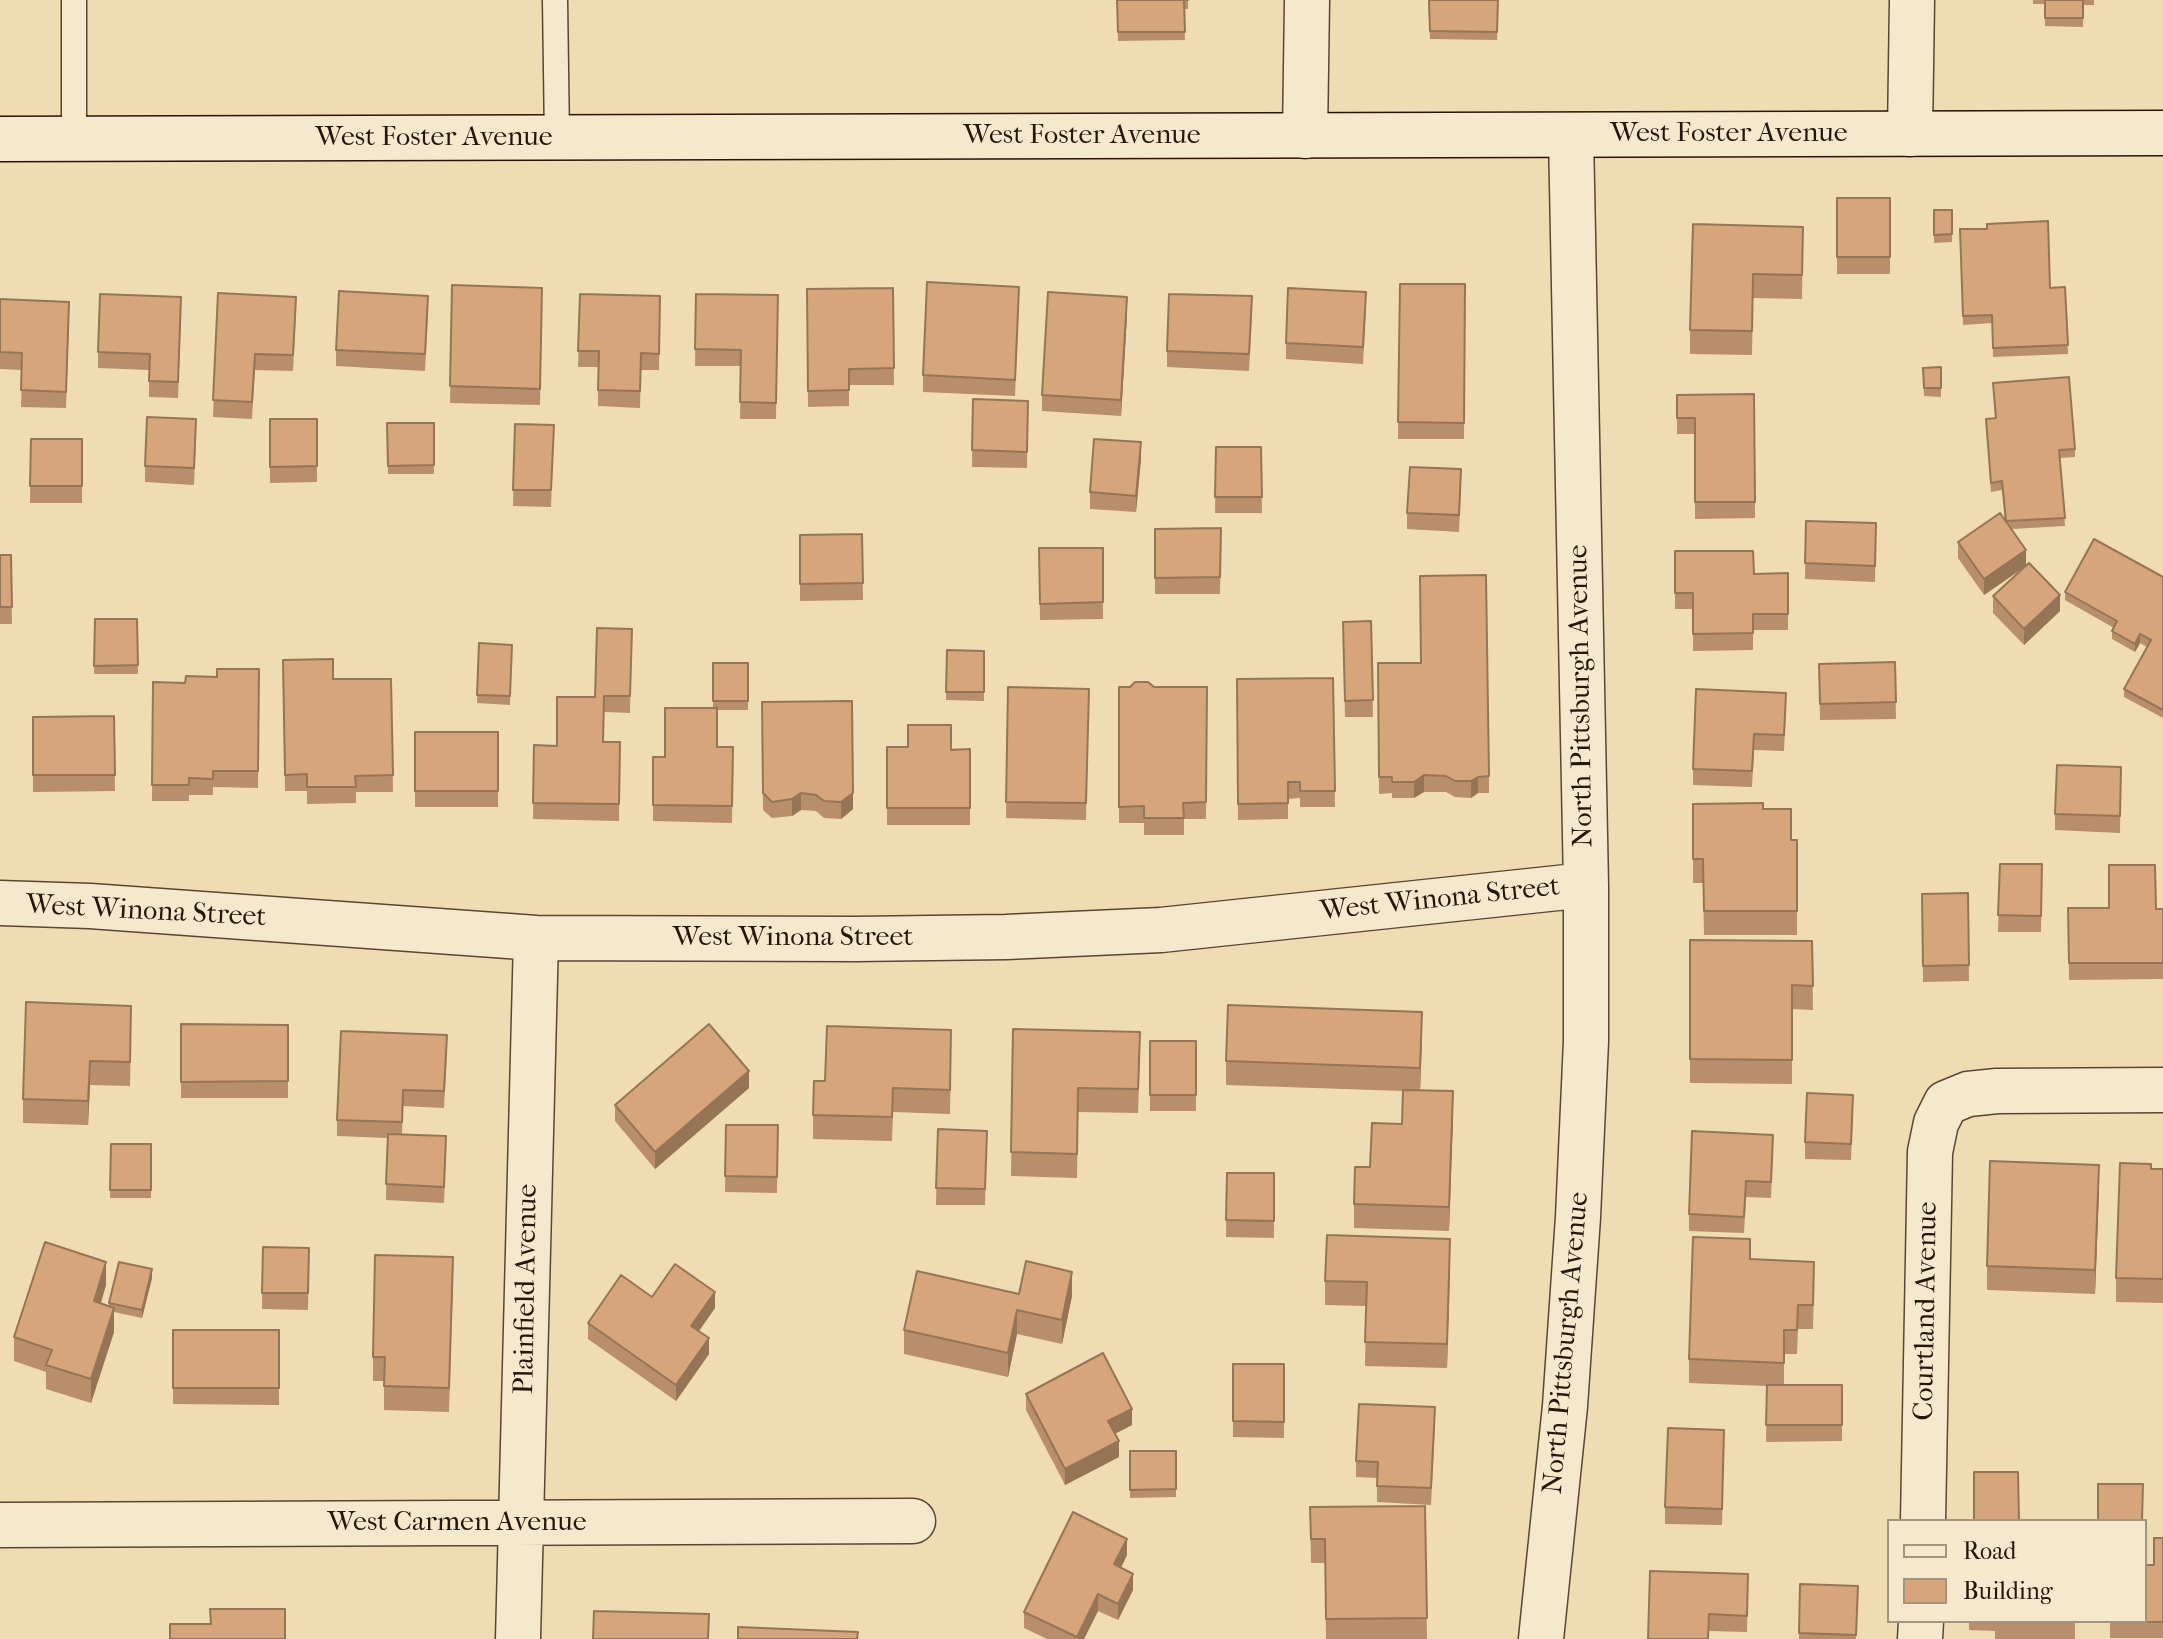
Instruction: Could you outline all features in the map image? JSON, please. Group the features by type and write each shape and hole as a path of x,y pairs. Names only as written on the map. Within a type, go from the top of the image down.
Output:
{"street":[{"path":"1305,136 1307,0"},
{"path":"1910,134 1912,0"},
{"name":"West Foster Avenue","path":"0,139 2163,133"},
{"name":"North Pittsburgh Avenue","path":"1541,1639 1565,1406 1586,1041 1586,885 1571,135"},
{"name":"West Winona Street","path":"0,903 106,907 536,938 871,939 1161,930 1586,885"},
{"name":"Plainfield Avenue","path":"518,1639 536,938"},
{"name":"Courtland Avenue","path":"1923,1519 1930,1152 1936,1123 1946,1103 1968,1094 1997,1091 2163,1090"},
{"name":"West Carmen Avenue","path":"0,1525 913,1521"}],"lane":[{"path":"74,0 74,139"},
{"path":"555,0 557,138"}],"building":[{"path":"1117,0 1184,0 1185,32 1118,32"},
{"path":"1429,0 1498,0 1497,32 1430,31"},
{"path":"2045,0 2083,0 2083,18 2045,18"},
{"path":"1837,198 1890,198 1890,257 1837,257"},
{"path":"1934,210 1952,210 1952,234 1934,235"},
{"path":"2048,221 2050,288 2065,287 2068,345 1993,348 1992,315 1963,316 1960,229 1987,229 1987,224"},
{"path":"1693,224 1803,227 1802,275 1753,274 1752,331 1690,330"},
{"path":"927,282 1019,287 1015,380 923,375"},
{"path":"1400,284 1465,284 1464,423 1398,422"},
{"path":"452,285 542,288 540,389 450,386"},
{"path":"893,288 894,368 849,369 849,390 808,391 807,289"},
{"path":"1288,288 1366,292 1363,347 1286,343"},
{"path":"339,291 428,296 425,354 336,350"},
{"path":"1048,292 1127,297 1121,400 1042,395"},
{"path":"218,293 296,297 293,355 255,354 252,402 213,400"},
{"path":"100,294 181,297 178,382 149,381 150,354 98,352"},
{"path":"580,294 660,296 659,354 641,353 640,391 598,390 599,351 578,351"},
{"path":"696,294 778,295 776,403 740,402 741,350 695,349"},
{"path":"1169,294 1252,296 1249,354 1167,351"},
{"path":"0,299 69,302 66,392 21,390 22,353 0,352"},
{"path":"1941,367 1941,388 1924,388 1923,368"},
{"path":"2069,377 2075,449 2059,450 2065,518 2006,521 2002,481 1991,483 1986,419 1996,418 1993,383"},
{"path":"1754,394 1755,502 1695,502 1695,418 1677,418 1677,395"},
{"path":"973,399 1028,401 1027,452 972,450"},
{"path":"147,417 196,419 194,468 145,466"},
{"path":"270,419 317,419 317,466 270,467"},
{"path":"387,423 434,423 434,465 388,466"},
{"path":"515,424 554,425 551,490 513,490"},
{"path":"31,439 82,439 82,486 30,486"},
{"path":"1094,439 1141,442 1136,496 1090,492"},
{"path":"1216,447 1261,447 1262,497 1215,497"},
{"path":"1410,467 1461,469 1459,515 1407,513"},
{"path":"2000,513 2026,550 1984,579 1958,542"},
{"path":"1806,521 1876,523 1875,566 1805,563"},
{"path":"1221,528 1220,577 1155,578 1155,529"},
{"path":"862,534 863,583 800,584 800,535"},
{"path":"2094,539 2163,577 2163,710 2124,689 2151,640 2140,634 2135,644 2112,631 2117,621 2065,592"},
{"path":"1039,548 1103,548 1103,602 1040,604"},
{"path":"1675,551 1753,551 1754,574 1788,573 1788,614 1753,614 1753,633 1693,634 1693,593 1675,593"},
{"path":"0,555 11,555 12,607 0,607"},
{"path":"2029,563 2060,595 2024,629 1993,596"},
{"path":"1486,575 1489,776 1455,781 1446,776 1424,775 1414,782 1392,782 1392,777 1379,777 1378,663 1421,663 1420,576"},
{"path":"95,619 137,619 138,665 94,666"},
{"path":"1371,621 1373,700 1345,701 1343,622"},
{"path":"597,628 632,629 630,696 604,696 603,742 620,742 619,804 533,803 534,745 557,746 557,697 595,697"},
{"path":"479,643 512,645 510,696 477,695"},
{"path":"947,650 984,651 984,692 946,692"},
{"path":"333,659 333,679 391,679 393,775 355,776 356,787 307,787 307,774 285,775 283,660"},
{"path":"1895,662 1896,702 1820,704 1819,664"},
{"path":"713,663 748,663 748,701 713,701"},
{"path":"217,669 259,669 258,771 213,771 213,779 189,778 189,785 152,785 153,682 185,683 186,676 217,677"},
{"path":"1333,678 1335,791 1300,791 1300,782 1288,782 1288,803 1238,804 1237,679"},
{"path":"1135,682 1148,682 1154,687 1207,687 1206,802 1183,803 1184,818 1144,818 1144,806 1119,807 1119,687 1130,687"},
{"path":"1008,687 1089,689 1086,803 1006,802"},
{"path":"1696,689 1786,693 1784,735 1754,734 1752,771 1693,769"},
{"path":"852,701 853,793 841,802 824,801 816,795 801,793 792,799 772,802 763,793 762,702"},
{"path":"665,708 717,708 717,747 733,747 732,806 653,805 653,757 665,757"},
{"path":"114,716 115,775 33,775 33,717"},
{"path":"908,725 951,725 951,750 970,749 970,808 887,808 887,747 908,747"},
{"path":"415,732 498,732 498,791 415,791"},
{"path":"2057,765 2121,767 2120,816 2055,814"},
{"path":"1763,803 1763,809 1791,809 1791,840 1797,840 1797,911 1704,911 1703,859 1693,859 1693,804"},
{"path":"2000,864 2042,864 2041,916 1998,915"},
{"path":"2109,865 2155,865 2156,909 2163,909 2163,963 2069,963 2068,908 2109,908"},
{"path":"1968,893 1969,965 1923,966 1922,894"},
{"path":"1690,940 1812,941 1813,986 1792,985 1792,1060 1690,1059"},
{"path":"26,1002 131,1006 130,1062 90,1061 88,1101 23,1099"},
{"path":"1228,1005 1422,1012 1420,1068 1226,1061"},
{"path":"181,1024 288,1025 288,1081 181,1082"},
{"path":"709,1024 749,1071 655,1152 615,1105"},
{"path":"827,1026 951,1030 950,1090 893,1088 892,1117 813,1115 814,1081 825,1081"},
{"path":"1013,1029 1140,1032 1138,1089 1078,1088 1077,1154 1011,1152"},
{"path":"341,1031 447,1035 444,1091 403,1090 402,1122 337,1120"},
{"path":"1150,1041 1196,1041 1196,1095 1150,1095"},
{"path":"1403,1090 1453,1091 1449,1207 1354,1204 1355,1167 1370,1167 1372,1123 1402,1124"},
{"path":"1807,1093 1853,1095 1851,1144 1805,1142"},
{"path":"726,1125 778,1125 777,1177 725,1176"},
{"path":"938,1129 987,1131 985,1189 936,1188"},
{"path":"1692,1131 1773,1135 1771,1182 1746,1181 1744,1217 1689,1214"},
{"path":"388,1134 446,1136 444,1187 386,1184"},
{"path":"111,1144 151,1144 151,1190 110,1190"},
{"path":"1990,1161 2099,1165 2095,1270 1987,1266"},
{"path":"2120,1163 2151,1164 2151,1169 2163,1169 2163,1279 2116,1278"},
{"path":"1227,1173 1274,1173 1274,1221 1226,1220"},
{"path":"1327,1235 1450,1239 1447,1344 1365,1342 1367,1282 1325,1281"},
{"path":"1693,1237 1750,1239 1750,1259 1814,1262 1813,1305 1798,1305 1797,1330 1784,1330 1784,1363 1689,1359"},
{"path":"45,1242 106,1262 94,1301 114,1308 91,1379 46,1365 52,1350 14,1337"},
{"path":"263,1247 309,1248 308,1293 262,1293"},
{"path":"375,1255 453,1257 449,1388 384,1386 385,1357 373,1357"},
{"path":"1026,1261 1072,1272 1062,1320 1017,1310 1008,1353 904,1330 917,1271 1019,1294"},
{"path":"119,1262 152,1269 142,1310 109,1303"},
{"path":"675,1264 715,1292 691,1326 709,1338 676,1385 588,1323 621,1275 652,1297"},
{"path":"173,1330 279,1330 279,1388 173,1388"},
{"path":"1103,1353 1132,1409 1108,1421 1119,1441 1065,1469 1026,1394"},
{"path":"1233,1364 1284,1364 1284,1422 1233,1421"},
{"path":"1767,1385 1842,1385 1842,1425 1766,1425"},
{"path":"1359,1404 1435,1407 1431,1488 1377,1486 1378,1462 1356,1461"},
{"path":"1668,1428 1724,1430 1722,1509 1665,1507"},
{"path":"1130,1451 1176,1451 1176,1489 1130,1490"},
{"path":"1974,1472 2018,1472 2019,1519 1974,1519"},
{"path":"2098,1484 2143,1484 2142,1519 2098,1519"},
{"path":"1425,1506 1427,1618 1326,1619 1325,1539 1311,1539 1310,1507"},
{"path":"1073,1512 1127,1539 1114,1564 1133,1574 1118,1604 1098,1594 1077,1637 1024,1612"},
{"path":"2154,1538 2163,1538 2163,1622 2147,1622 2147,1565 2154,1565"},
{"path":"1650,1571 1748,1574 1747,1616 1709,1614 1708,1639 1648,1639"},
{"path":"1800,1584 1858,1586 1856,1635 1799,1633"},
{"path":"210,1609 285,1609 285,1639 170,1639 170,1624 211,1624"},
{"path":"594,1611 709,1614 708,1639 593,1639"},
{"path":"738,1627 858,1632 857,1639 738,1639"}]}
